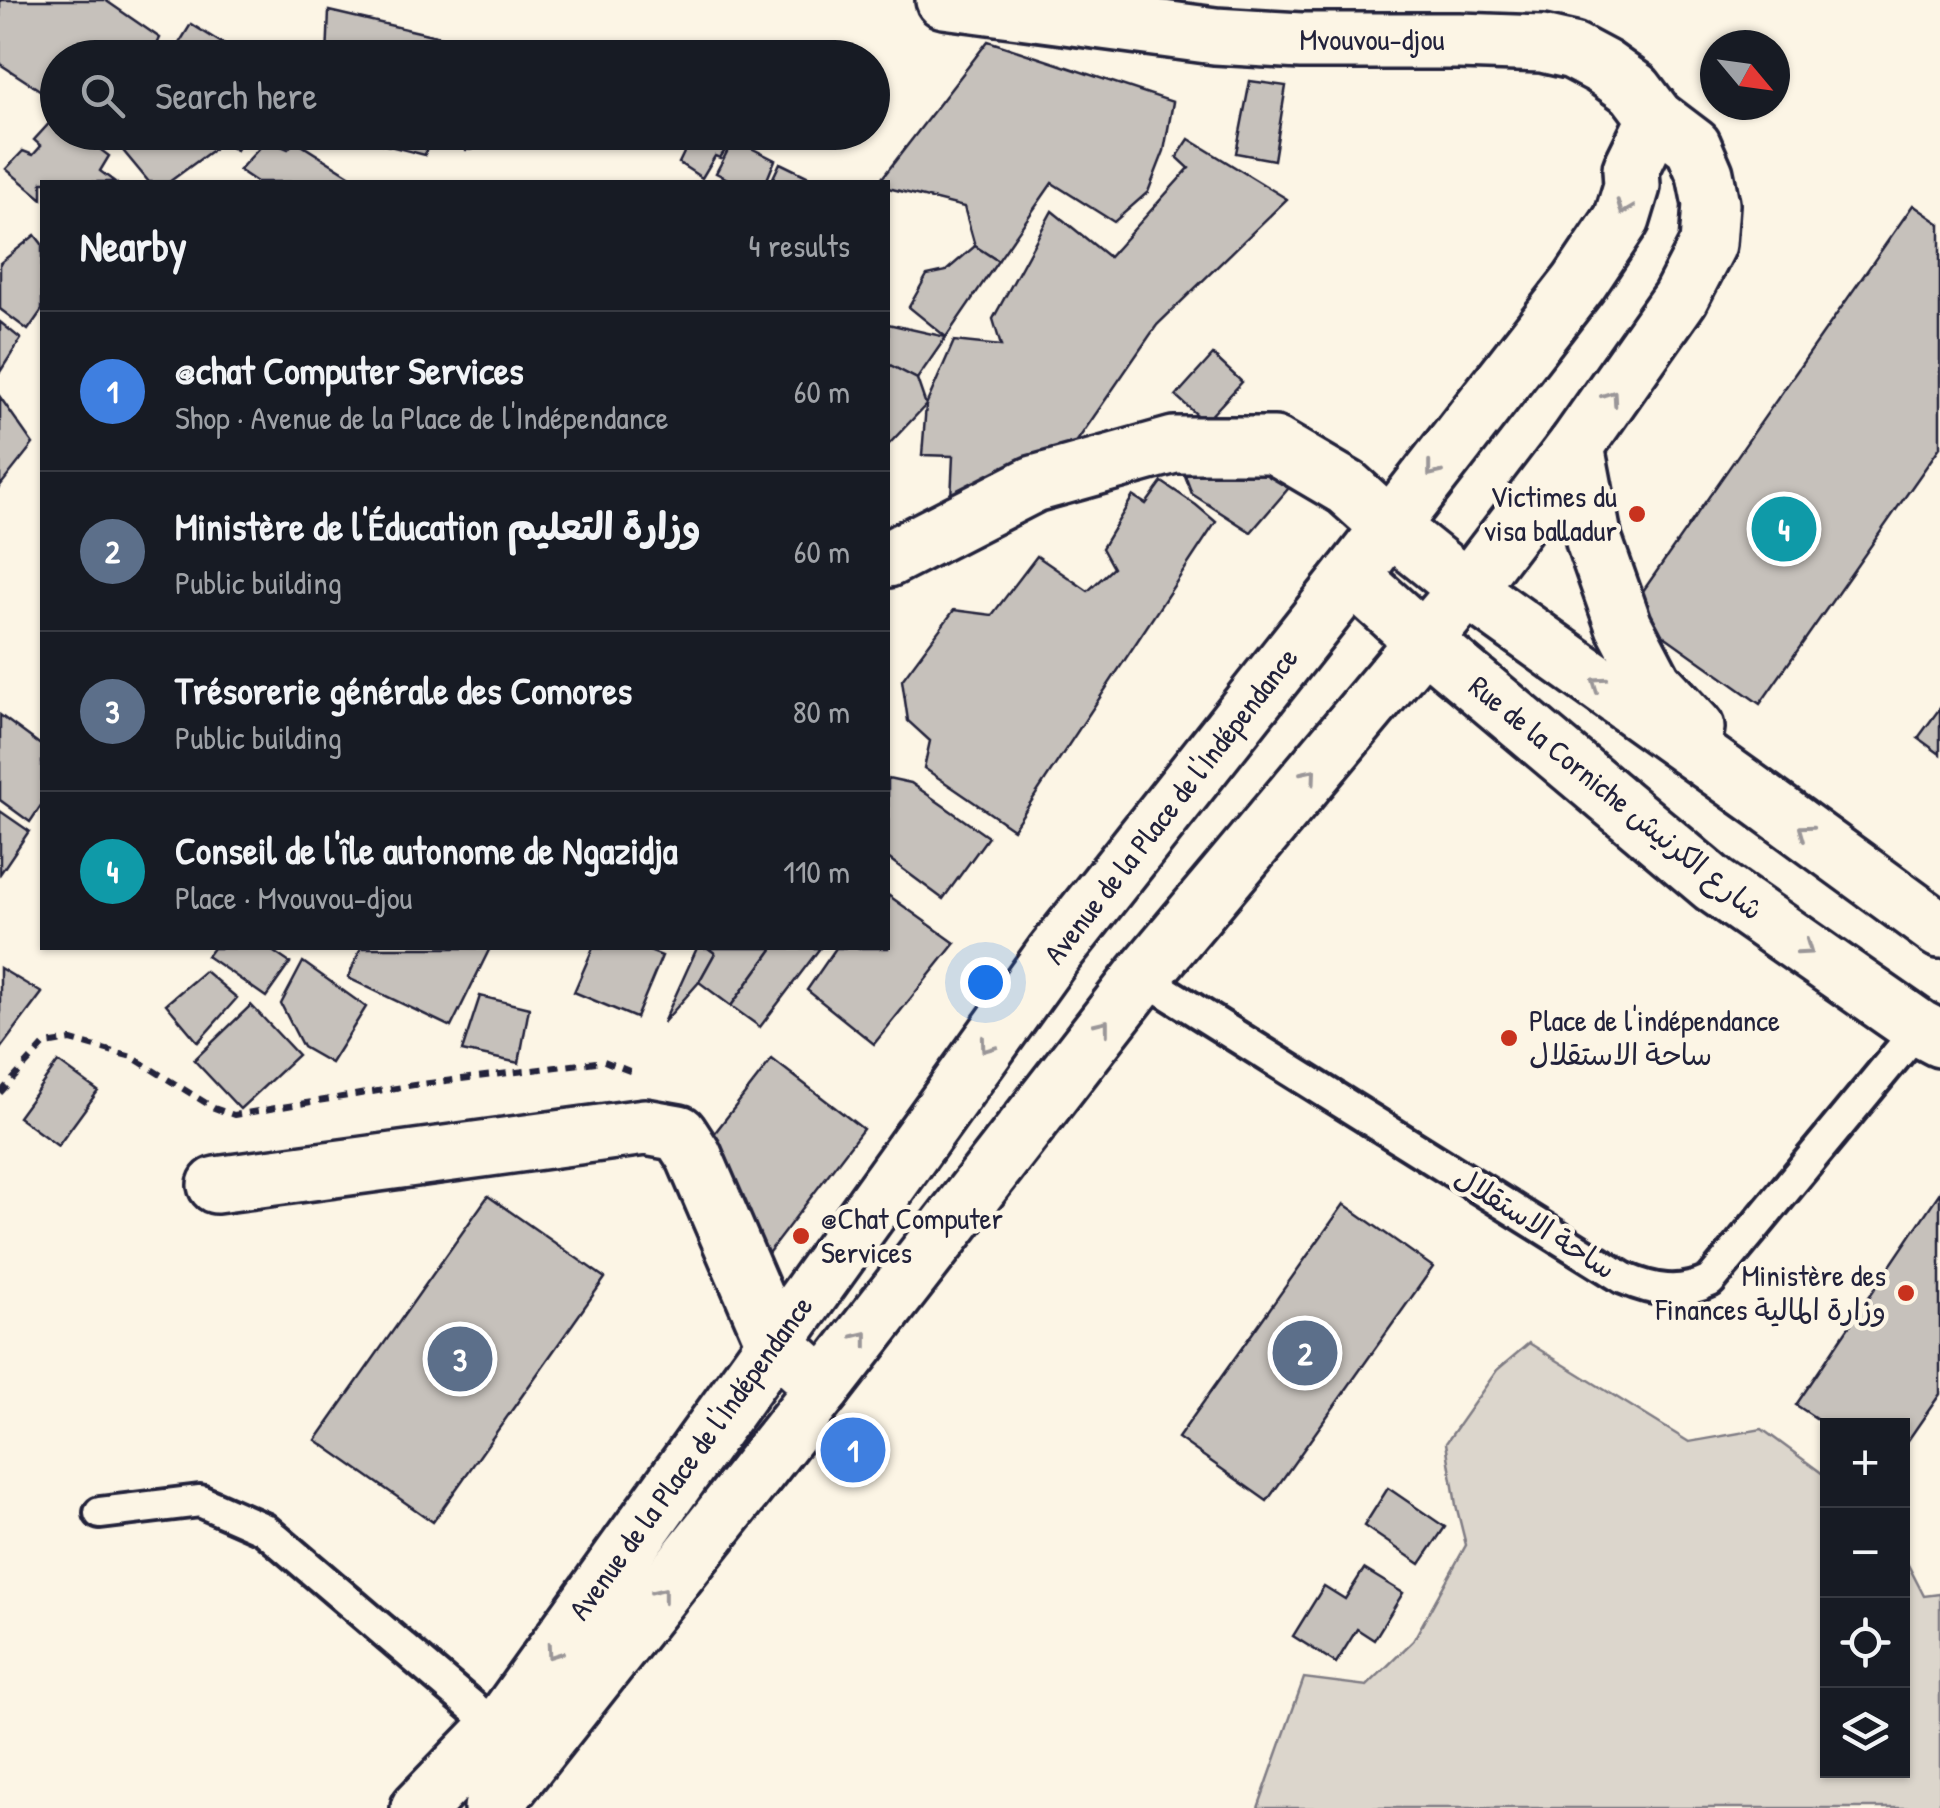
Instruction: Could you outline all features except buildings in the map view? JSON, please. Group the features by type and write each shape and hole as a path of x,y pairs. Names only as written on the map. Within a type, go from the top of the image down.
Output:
{"main road":[{"name":"Mvouvou-djou","path":"944,0 1215,36 1542,44 1573,51 1602,66 1635,90 1656,118 1693,146 1705,174 1711,204 1708,244 1680,298 1576,446 1423,640"},
{"path":"1389,526 1579,283 1622,219 1632,186 1631,169 1656,118"},
{"path":"890,557 1034,484 1174,444 1274,445 1347,488 1466,589 1940,930"},
{"path":"1576,446 1594,541 1624,626 1654,684 1762,800"},
{"name":"Avenue de la Place de l'Indépendance","path":"427,1805 506,1717 1053,955 1389,526"},
{"name":"Rue de la Corniche شارع الكرنيش","path":"1352,576 1714,885 1930,1034"},
{"name":"Avenue de la Place de l'Indépendance","path":"492,1808 1142,977 1423,640"},
{"path":"216,1185 645,1127 679,1134 694,1156 774,1342 824,1387"}],"lane":[{"name":"ساحة الاستقلال","path":"1142,977 1624,1278 1647,1288 1672,1290 1691,1290 1710,1281 1930,1034"},
{"path":"100,1513 200,1501 264,1528 481,1714 506,1717"}],"path":[{"path":"0,1093 45,1044 71,1040 132,1056 214,1108 234,1115 414,1084 604,1060 630,1070 652,1087 679,1134"}],"shaded area":[{"path":"1529,1343 1689,1442 1762,1429 1820,1472 1820,1778 1910,1778 1910,1569 1924,1596 1940,1594 1940,1808 1258,1808 1304,1678 1367,1686 1413,1641 1466,1545 1446,1443 1497,1370"}],"place":[{"name":"Victimes du visa balladur","path":"1637,514"},
{"name":"Conseil de l'île autonome de Ngazidja","path":"1784,529"},
{"name":"Place de l'indépendance ساحة الاستقلال","path":"1509,1038"},
{"name":"@Chat Computer Services","path":"801,1236"},
{"name":"Ministère des Finances وزارة المالية","path":"1906,1293"},
{"name":"Ministère de l'Éducation وزارة التعليم","path":"1305,1353"},
{"name":"Trésorerie générale des Comores","path":"460,1359"},
{"name":"@chat Computer Services","path":"853,1450"}]}
